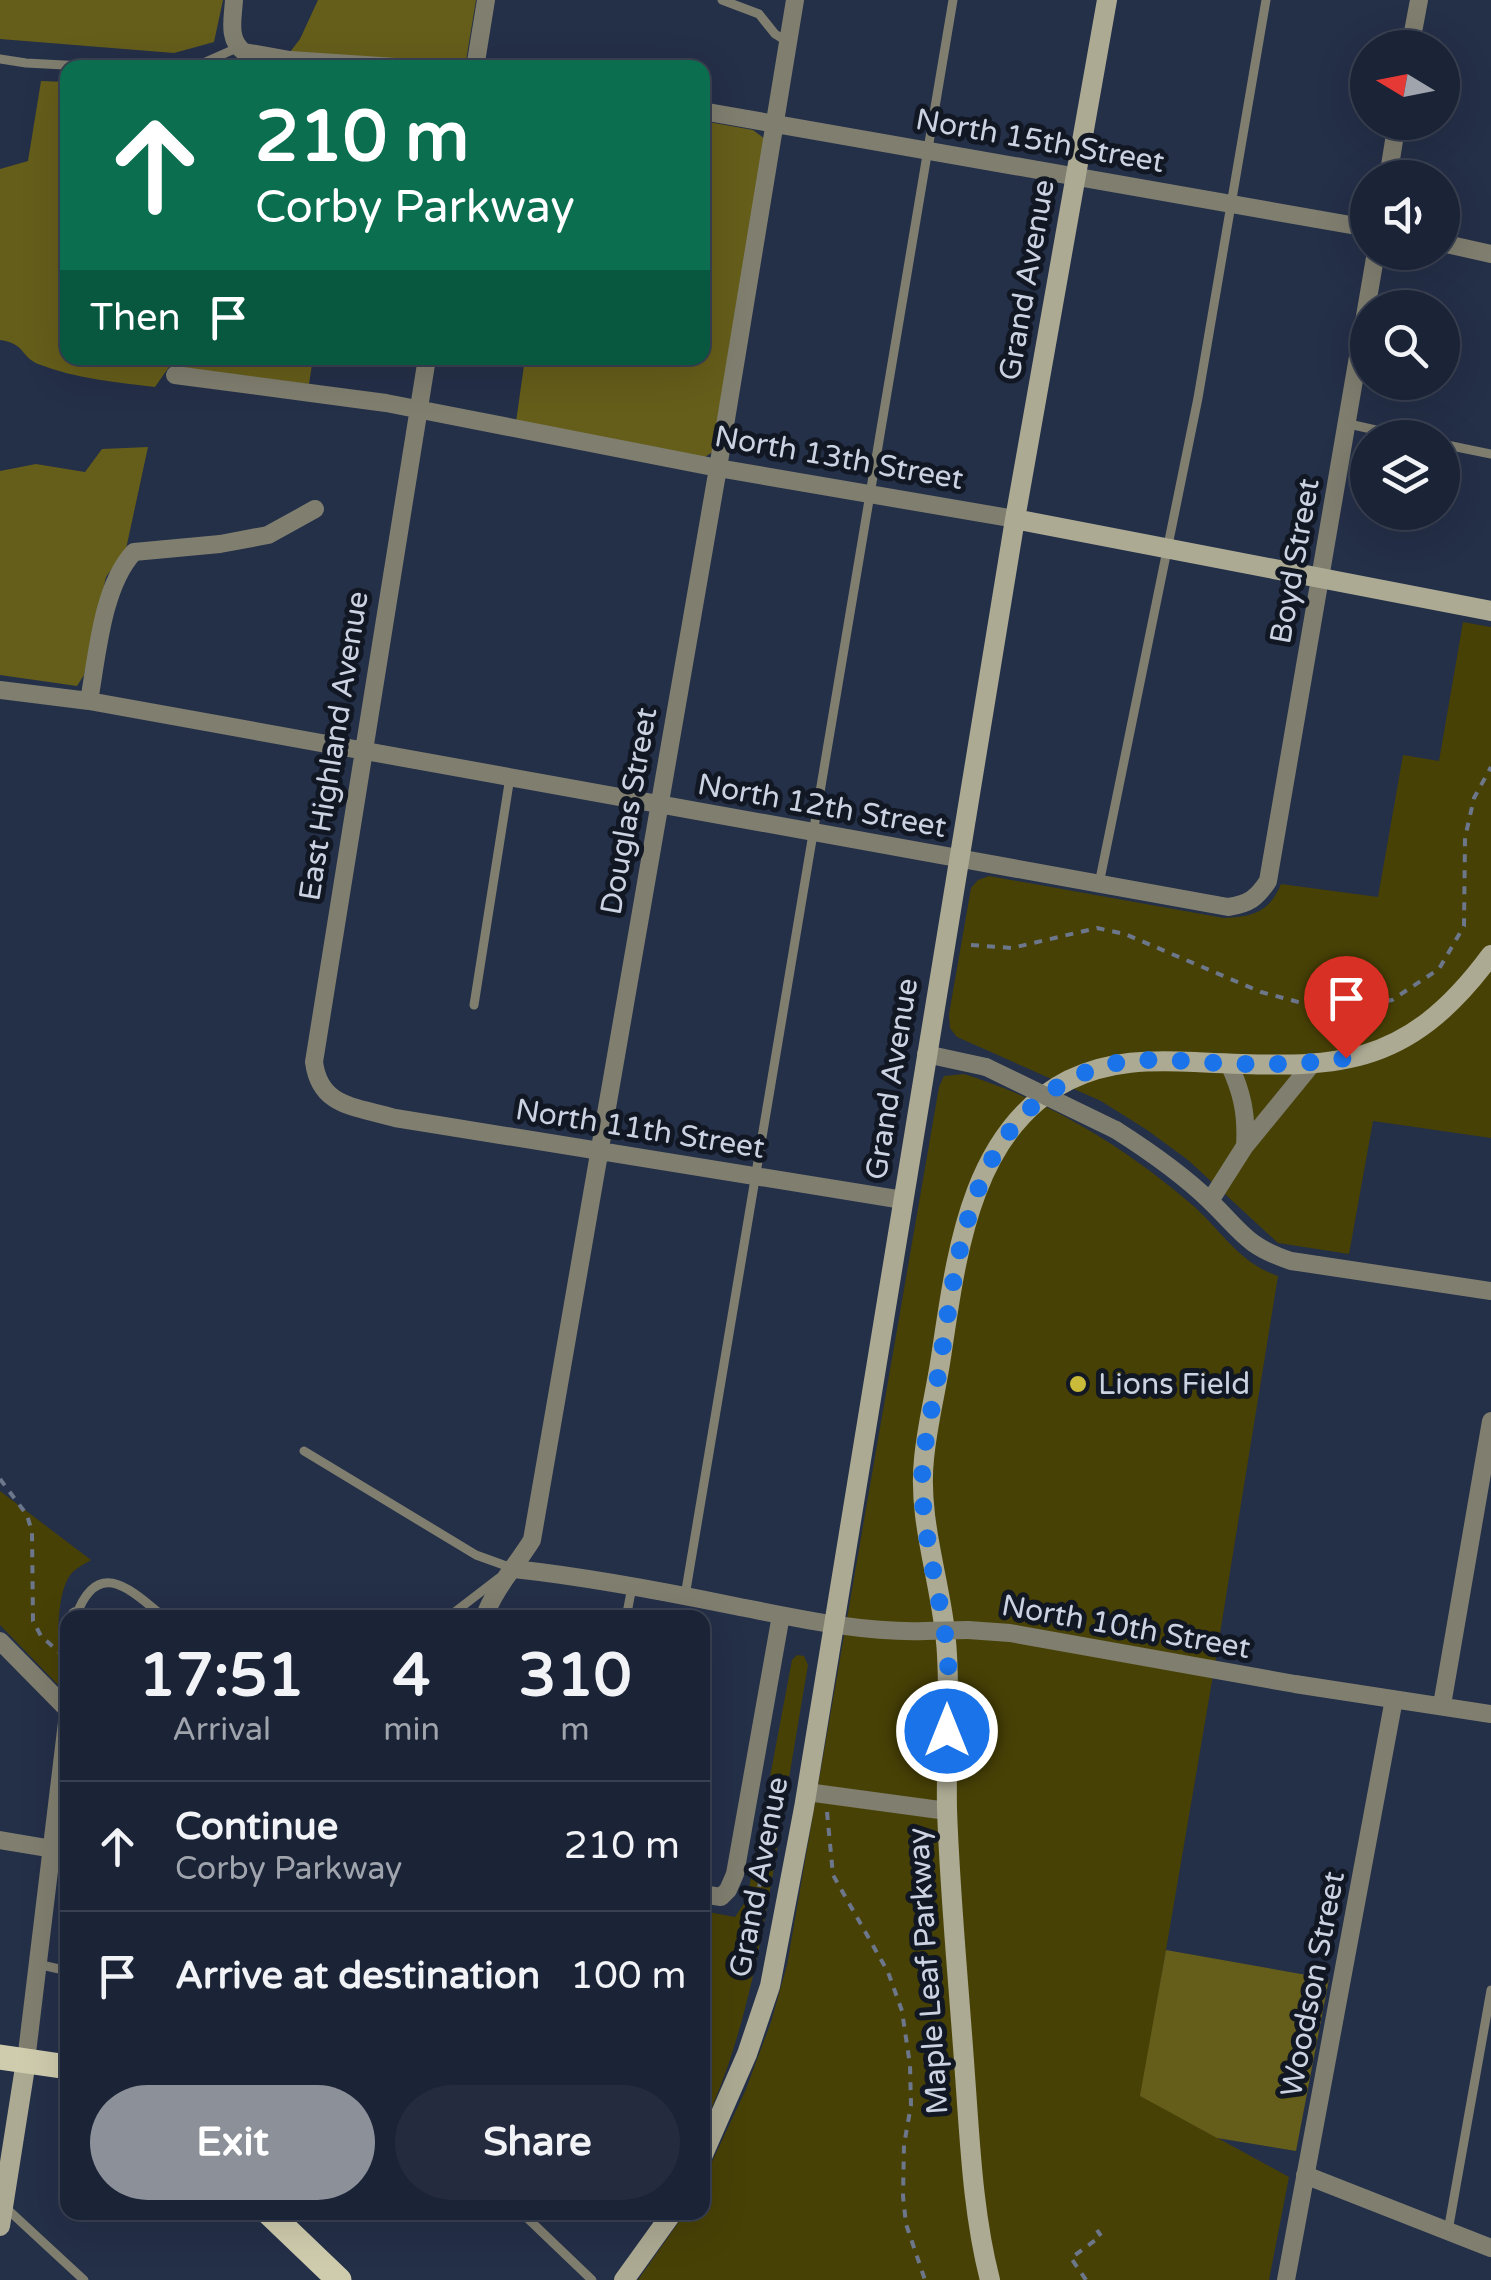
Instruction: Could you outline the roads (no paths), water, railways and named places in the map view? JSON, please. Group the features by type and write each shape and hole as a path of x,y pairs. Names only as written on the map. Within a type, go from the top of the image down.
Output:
{"main road":[{"path":"13,2059 60,2066"},
{"path":"276,2220 340,2280"}],"street":[{"path":"234,0 232,31 238,48 290,60"},
{"path":"476,60 486,0"},
{"name":"Douglas Street","path":"487,1610 490,1599 532,1540 795,0"},
{"name":"Grand Avenue","path":"710,2139 747,2054 770,1986 805,1800 1015,519 1108,0"},
{"path":"1413,30 1419,0"},
{"name":"North 15th Street","path":"710,112 1350,225"},
{"path":"1460,248 1491,254"},
{"name":"Boyd Street","path":"1268,880 1373,270"},
{"name":"East Highland Avenue","path":"370,1110 325,1094 316,1081 314,1062 426,365"},
{"name":"North 13th Street","path":"176,375 419,410 718,468 1168,546 1491,611"},
{"path":"90,702 101,632 114,586 124,563 134,552 268,535 315,509"},
{"name":"North 12th Street","path":"0,690 90,702 1228,908 1245,905 1258,896 1268,880"},
{"path":"1245,1146 1247,1114 1229,1064 1312,1064 1380,1052 1410,1038 1442,1014 1491,956"},
{"path":"926,1054 986,1067 1116,1130 1152,1152 1262,1251 1291,1261 1491,1291"},
{"name":"Maple Leaf Parkway","path":"990,2280 979,2221 968,2108 947,1810 948,1652 923,1503 924,1456 957,1254 970,1206 994,1154 1050,1090 1101,1067 1132,1061 1229,1064"},
{"path":"1210,1202 1245,1146 1312,1064"},
{"name":"North 11th Street","path":"370,1110 395,1118 903,1200"},
{"path":"1442,1705 1491,1422"},
{"name":"North 10th Street","path":"514,1569 833,1625 881,1631 1010,1633 1491,1714"},
{"path":"712,1895 728,1890 734,1874 781,1615"},
{"path":"0,1641 60,1704"},
{"name":"Woodson Street","path":"1286,2280 1394,1699"},
{"path":"2,2216 13,2059 37,1964 60,1799"},
{"path":"805,1800 947,1810"},
{"path":"0,1840 53,1849"},
{"path":"1305,2175 1491,2248"},
{"path":"624,2280 666,2220"}],"lane":[{"path":"722,0 759,14 775,34 788,42"},
{"path":"684,1596 953,0"},
{"path":"1099,884 1198,398 1266,0"},
{"path":"212,60 238,48"},
{"path":"0,59 60,65"},
{"path":"1460,448 1491,454"},
{"path":"474,1005 510,778"},
{"path":"304,1451 476,1555 514,1569"},
{"path":"457,1610 514,1569"},
{"path":"78,1610 82,1598 98,1583 113,1582 131,1589 156,1610"},
{"path":"628,1610 632,1588"},
{"path":"37,1964 60,1969"},
{"path":"1448,2231 1491,1990"},
{"path":"2,2216 84,2280"},
{"path":"529,2220 592,2280"}],"place":[{"name":"Lions Field","path":"1078,1384"}]}
